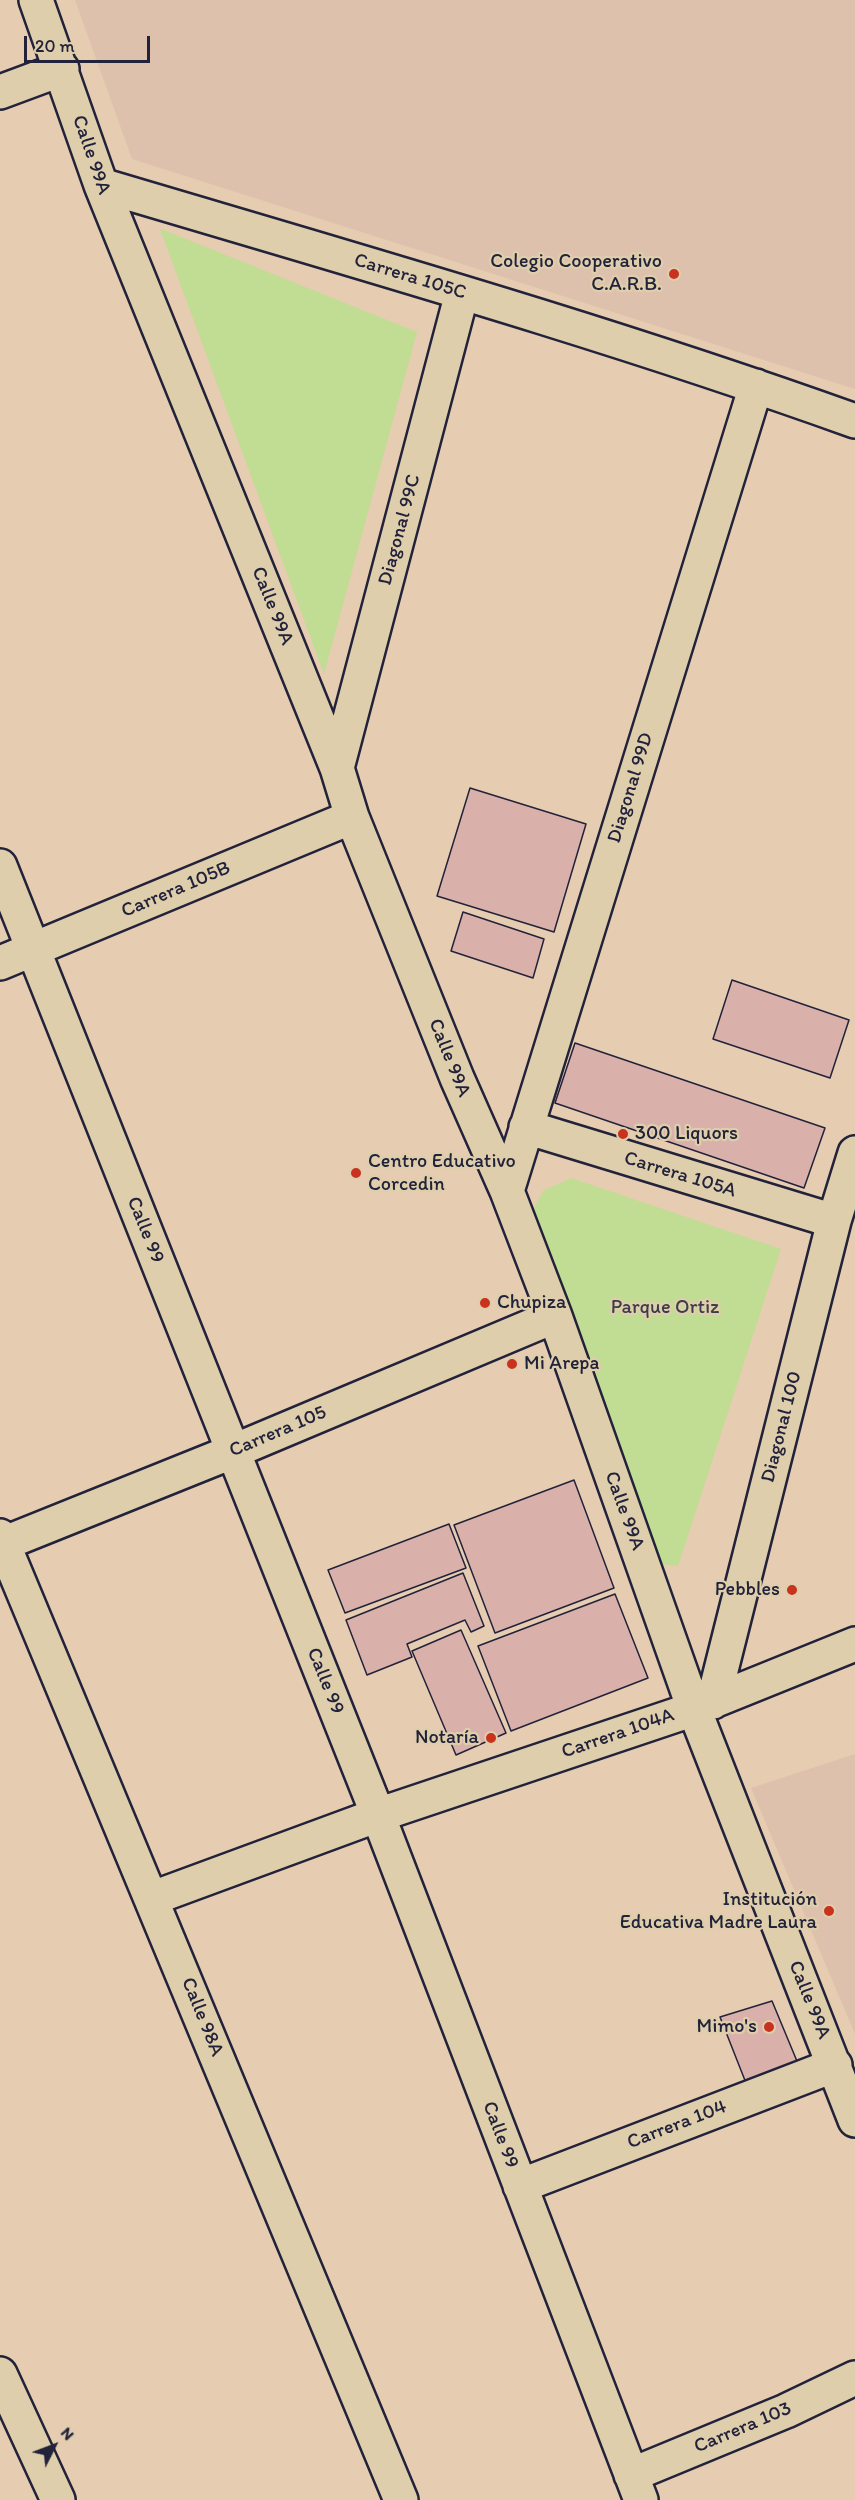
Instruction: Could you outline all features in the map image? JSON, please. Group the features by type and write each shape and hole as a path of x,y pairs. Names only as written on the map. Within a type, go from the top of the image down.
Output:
{"street":[{"name":"Calle 99A","path":"36,0 101,185 337,768 352,817 457,1078 507,1191 703,1705 855,2120"},
{"path":"0,93 62,69"},
{"name":"Carrera 105C","path":"101,185 462,293 756,386 855,421"},
{"name":"Diagonal 99C","path":"337,768 462,293"},
{"name":"Diagonal 99D","path":"507,1191 756,386"},
{"name":"Carrera 105B","path":"0,963 352,817"},
{"name":"Calle 99","path":"0,866 378,1815 636,2488"},
{"name":"Carrera 105A","path":"526,1127 834,1221"},
{"name":"Diagonal 100","path":"703,1705 834,1221 855,1153"},
{"name":"Carrera 105","path":"1,1541 234,1451 555,1316"},
{"name":"Calle 98A","path":"1,1541 153,1898 401,2500"},
{"name":"Carrera 104A","path":"153,1898 378,1815 703,1705 855,1644"},
{"name":"Carrera 104","path":"520,2186 835,2065"},
{"path":"0,2374 58,2500"},
{"name":"Carrera 103","path":"636,2488 786,2410 855,2378"}],"shaded area":[{"name":"Colegio Cooperativo C.A.R.B.","path":"75,0 855,0 855,389 132,159"},
{"name":"Institución Educativa Madre Laura","path":"855,1754 855,2034 751,1788"}],"green space":[{"path":"160,229 417,332 324,674"},
{"name":"Parque Ortiz","path":"571,1178 781,1249 678,1566 661,1564 530,1216 543,1191"}],"building":[{"path":"470,788 586,824 554,932 437,896"},
{"path":"463,912 544,939 533,978 451,951"},
{"path":"732,980 849,1020 830,1078 713,1039"},
{"path":"575,1043 825,1128 804,1188 555,1103"},
{"path":"574,1480 614,1588 495,1633 454,1525"},
{"path":"449,1524 466,1568 345,1613 328,1570"},
{"path":"463,1573 484,1626 471,1632 465,1620 407,1644 412,1657 367,1675 346,1620"},
{"path":"615,1594 648,1678 511,1731 478,1646"},
{"path":"461,1630 506,1733 456,1755 412,1651"},
{"path":"772,2001 799,2066 746,2083 720,2017"}],"place":[{"name":"Colegio Cooperativo C.A.R.B.","path":"674,274"},
{"name":"300 Liquors","path":"623,1134"},
{"name":"Centro Educativo Corcedin","path":"356,1173"},
{"name":"Chupiza","path":"485,1303"},
{"name":"Mi Arepa","path":"512,1364"},
{"name":"Pebbles","path":"792,1590"},
{"name":"Notaría","path":"491,1738"},
{"name":"Institución Educativa Madre Laura","path":"829,1911"},
{"name":"Mimo's","path":"769,2027"}]}
